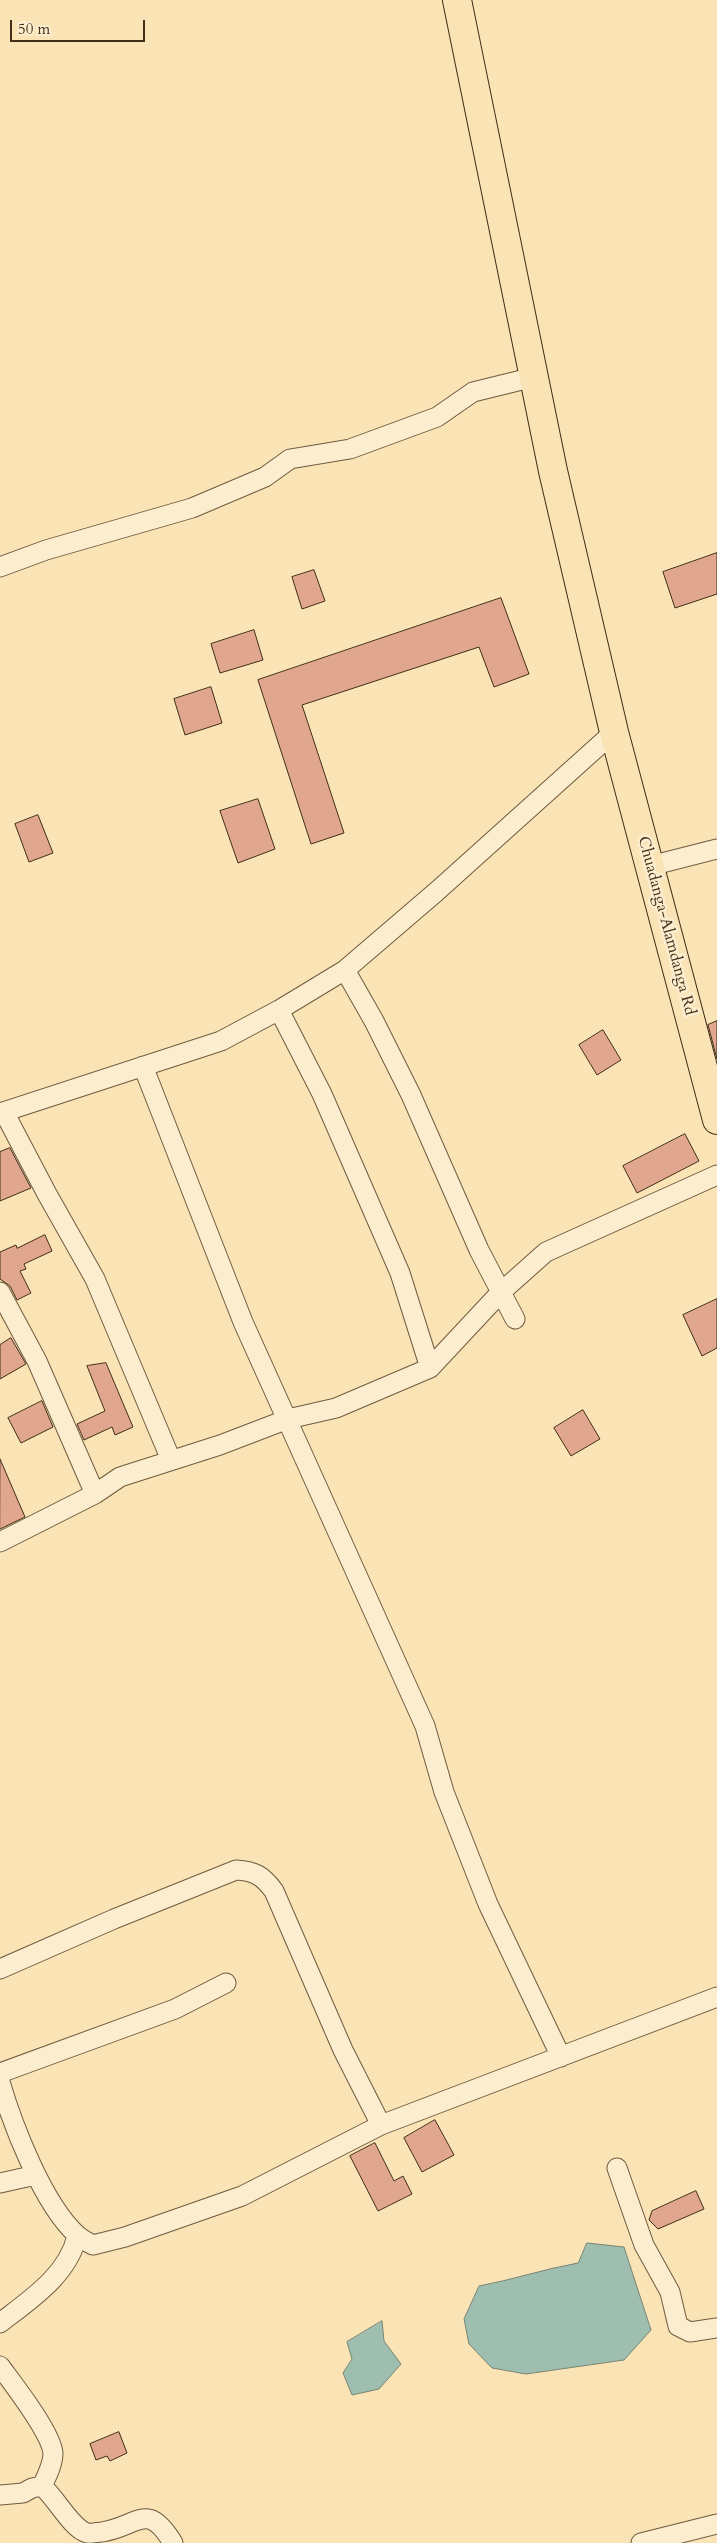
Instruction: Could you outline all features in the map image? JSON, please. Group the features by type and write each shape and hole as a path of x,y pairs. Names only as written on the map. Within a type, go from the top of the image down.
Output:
{"main road":[{"name":"Chuadanga-Alamdanga Rd","path":"457,0 553,471 614,732 717,1120"}],"street":[{"path":"0,567 46,550 192,508 265,477 290,459 350,448 437,417 473,392 534,377"},
{"path":"171,1460 95,1279 2,1112 221,1041 279,1010 345,970 436,892 614,732"},
{"path":"650,866 717,849"},
{"path":"345,970 374,1021 411,1095 479,1250 515,1319"},
{"path":"279,1010 322,1094 400,1273 430,1368"},
{"path":"143,1066 226,1280 425,1726 444,1792 488,1904 561,2057"},
{"path":"0,1542 95,1494 120,1476 288,1419 336,1408 430,1368 501,1292 546,1252 717,1175"},
{"path":"0,1292 37,1362 95,1494"},
{"path":"0,1969 114,1919 236,1870 256,1873 266,1880 274,1891 343,2050 381,2125"},
{"path":"0,2074 175,2009 226,1983"},
{"path":"0,2082 36,2175 64,2221 77,2236 93,2246 125,2237 242,2196 381,2125 717,1997"},
{"path":"617,2168 644,2245 670,2292 678,2326 690,2332 717,2328"},
{"path":"0,2183 36,2175"},
{"path":"0,2323 36,2295 63,2268 73,2252 77,2236"},
{"path":"0,2366 37,2417 53,2452 50,2468 42,2486"},
{"path":"0,2495 22,2493 42,2486"},
{"path":"42,2486 55,2497 75,2528 88,2534 106,2531 142,2519 149,2519 156,2520 162,2525 173,2543"},
{"path":"641,2543 688,2538 717,2524"}],"shaded area":[{"path":"587,2243 624,2247 651,2330 624,2360 526,2374 492,2368 469,2344 464,2319 479,2286 578,2263"},
{"path":"382,2321 384,2341 401,2364 379,2389 352,2395 343,2373 352,2359 347,2342"}],"building":[{"path":"717,553 717,594 675,608 663,572"},
{"path":"314,570 325,601 302,609 292,577"},
{"path":"501,598 529,674 494,687 479,647 302,705 344,833 311,844 258,680"},
{"path":"254,630 263,660 220,673 211,644"},
{"path":"211,687 222,723 185,735 174,699"},
{"path":"258,799 275,849 238,863 220,811"},
{"path":"38,815 53,853 29,862 15,824"},
{"path":"717,1021 717,1059 708,1025"},
{"path":"603,1030 621,1060 597,1075 579,1045"},
{"path":"685,1134 699,1161 637,1193 623,1166"},
{"path":"10,1148 31,1188 0,1201 0,1152"},
{"path":"45,1235 52,1251 24,1264 26,1269 20,1271 31,1293 17,1300 10,1286 0,1279 0,1252 16,1245 17,1248"},
{"path":"717,1299 717,1348 702,1356 683,1315"},
{"path":"11,1338 26,1364 0,1379 0,1345"},
{"path":"106,1363 133,1427 115,1435 112,1427 84,1440 77,1424 105,1411 87,1366"},
{"path":"42,1401 53,1427 21,1443 8,1418"},
{"path":"583,1410 600,1439 571,1456 554,1428"},
{"path":"0,1459 25,1517 0,1529"},
{"path":"435,2120 454,2155 422,2172 404,2138"},
{"path":"375,2143 394,2181 403,2176 412,2194 378,2211 350,2156"},
{"path":"696,2191 704,2209 658,2229 649,2220 652,2211"},
{"path":"119,2432 127,2453 110,2461 107,2456 96,2460 90,2444"}]}
